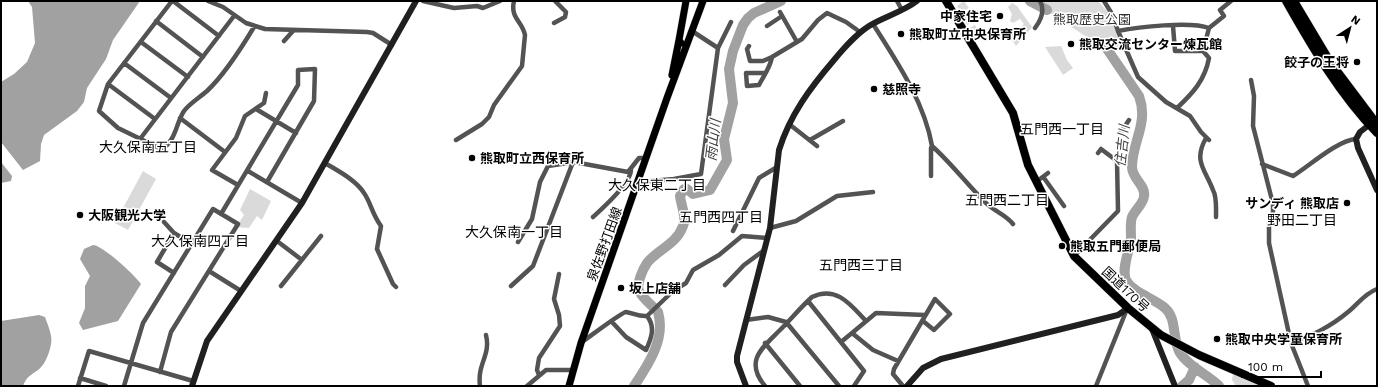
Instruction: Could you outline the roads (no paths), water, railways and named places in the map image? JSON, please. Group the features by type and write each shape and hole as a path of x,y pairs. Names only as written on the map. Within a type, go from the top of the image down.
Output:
{"highway":[{"path":"1286,1 1318,55 1375,123"},
{"path":"1294,1 1331,63 1375,123 1377,133"},
{"name":"国道170号","path":"949,2 1013,113 1028,166 1074,256 1128,308 1152,329 1167,339 1271,386"}],"main road":[{"path":"667,98 686,1"},
{"name":"泉佐野打田線","path":"569,386 581,343 667,98 703,1"},
{"path":"679,40 684,45 688,43"}],"street":[{"path":"219,36 172,1 108,84 100,111 118,128 157,147 163,148 171,141 180,118 191,103 207,90 237,52 254,26"},
{"path":"208,1 223,7 234,16 254,26 265,29 368,32 392,45"},
{"path":"78,386 89,351 160,372 192,384 207,341 302,203 416,1"},
{"path":"423,1 454,8 477,6 483,8 500,1"},
{"path":"456,140 482,124 489,116 494,105 522,66 525,35 524,30 513,14 514,1"},
{"path":"554,23 565,17 566,12 555,1"},
{"path":"898,1 902,10"},
{"path":"746,386 737,362 740,341 770,228 779,150 790,124 812,85 860,32 917,1"},
{"path":"1104,1 1112,14 1138,77 1166,102 1190,116 1208,139 1201,148 1200,155 1203,171 1214,191 1216,217"},
{"path":"1204,51 1210,28 1224,16 1220,10 1231,1"},
{"path":"1035,28 1042,18 1041,2"},
{"path":"749,46 747,49 750,61 764,61 802,39 818,20 827,13 846,22 860,32"},
{"path":"767,26 781,14 798,42"},
{"path":"140,139 234,16"},
{"path":"156,21 203,57"},
{"path":"638,182 674,179 701,174 718,48 731,22"},
{"path":"874,24 917,99 930,133 932,146 930,148 931,176"},
{"path":"1118,31 1133,28 1173,26 1204,26 1210,28"},
{"path":"1173,26 1175,51 1204,51"},
{"path":"284,41 293,31"},
{"path":"692,31 718,48"},
{"path":"141,42 188,77"},
{"path":"1177,108 1195,91 1207,70 1209,58 1204,51"},
{"path":"765,73 746,73 747,86 760,85 765,73 770,69 772,57"},
{"path":"124,63 171,98"},
{"path":"221,214 298,85 298,70 315,69 314,101 267,182"},
{"path":"1250,80 1254,96 1253,126 1273,212 1268,223 1270,243 1291,343 1308,386"},
{"path":"108,84 155,119"},
{"path":"238,186 212,170 236,138 245,116 264,102 266,93"},
{"path":"256,109 276,122 296,132"},
{"path":"180,118 225,152"},
{"path":"1121,132 1129,120"},
{"path":"810,140 843,121"},
{"path":"1375,123 1360,132 1356,139 1358,148 1377,190"},
{"path":"790,124 817,146"},
{"path":"1262,164 1293,176 1325,154 1351,139 1356,139"},
{"path":"932,146 952,165 985,202 1002,215 1006,216 1013,224"},
{"path":"1074,256 1118,211 1117,161 1101,149 1098,153"},
{"path":"593,217 620,189 631,175 631,170 639,158 647,158"},
{"path":"518,242 532,219 540,182 548,166 573,162 628,172 631,170"},
{"path":"511,286 533,266 573,162"},
{"path":"325,163 355,183 366,196 372,212 381,226 377,249 393,284 396,287"},
{"path":"733,231 759,178 777,168"},
{"path":"248,171 302,203"},
{"path":"1036,182 1044,178 1048,173"},
{"path":"1044,178 1064,206"},
{"path":"770,228 796,221 837,196 873,192"},
{"path":"124,386 143,323 213,209 238,224 171,332 160,372"},
{"path":"164,222 174,233 192,244"},
{"path":"174,233 157,262 174,273"},
{"path":"281,286 321,236"},
{"path":"581,343 612,322 620,314 625,312 647,316 673,291 686,283 694,270 719,255 742,236 767,238"},
{"path":"277,241 302,260"},
{"path":"725,284 744,265 763,251"},
{"path":"209,271 241,291"},
{"path":"539,375 538,370 540,358 560,326 554,299 559,274"},
{"path":"1291,343 1320,332 1349,311 1370,292 1377,289"},
{"path":"765,386 758,376 756,365 760,349 808,300 820,293 830,293 841,297 850,304 866,321"},
{"path":"903,386 893,374 898,362 924,321 925,315 935,299 950,314 934,330 924,321"},
{"path":"808,300 864,371 854,386"},
{"path":"906,386 923,368 941,359 1118,315 1128,308"},
{"path":"1096,386 1128,308"},
{"path":"841,342 876,313 925,315"},
{"path":"612,322 626,337 646,350 651,339 652,329 647,316"},
{"path":"746,320 768,317 786,322 839,386"},
{"path":"1152,329 1175,386"},
{"path":"852,333 873,350 898,362"},
{"path":"480,386 480,366 488,351 486,335"},
{"path":"765,343 799,386"},
{"path":"526,386 546,370 573,370"},
{"path":"80,378 106,386"}],"waterway":[{"name":"雨山川","path":"634,386 650,360 658,342 660,332 658,312 639,291 638,285 640,277 651,258 676,238 680,232 684,223 680,196 684,189 687,189 693,194 710,190 727,160 724,139 733,103 729,69 733,51 743,25 748,18 754,13 781,1"},
{"name":"住吉川","path":"1030,1 1047,10"},
{"name":"住吉川","path":"1105,46 1139,96 1142,106 1141,124 1134,149 1132,167 1134,175 1143,189 1144,199 1131,219 1131,238 1125,270 1126,280 1129,285 1160,304 1169,312 1180,353 1188,363 1219,386"},
{"path":"1182,386 1189,380 1195,367"}],"place":[{"name":"中家住宅","path":"1000,16"},
{"name":"熊取町立中央保育所","path":"901,34"},
{"name":"熊取交流センター煉瓦館","path":"1071,44"},
{"name":"餃子の王将","path":"1357,62"},
{"name":"慈照寺","path":"874,89"},
{"name":"熊取町立西保育所","path":"472,158"},
{"name":"サンディ 熊取店","path":"1347,203"},
{"name":"大阪観光大学","path":"80,215"},
{"name":"熊取五門郵便局","path":"1062,246"},
{"name":"坂上店舗","path":"621,288"},
{"name":"熊取中央学童保育所","path":"1217,339"}],"district":[{"name":"五門西一丁目","path":"1062,129"},
{"name":"大久保南五丁目","path":"148,147"},
{"name":"大久保東二丁目","path":"657,185"},
{"name":"五門西二丁目","path":"1007,200"},
{"name":"五門西四丁目","path":"721,217"},
{"name":"野田二丁目","path":"1302,220"},
{"name":"大久保南一丁目","path":"514,232"},
{"name":"大久保南四丁目","path":"200,241"},
{"name":"五門西三丁目","path":"861,265"}],"park label":[{"name":"熊取歴史公園","path":"1092,19"}]}
